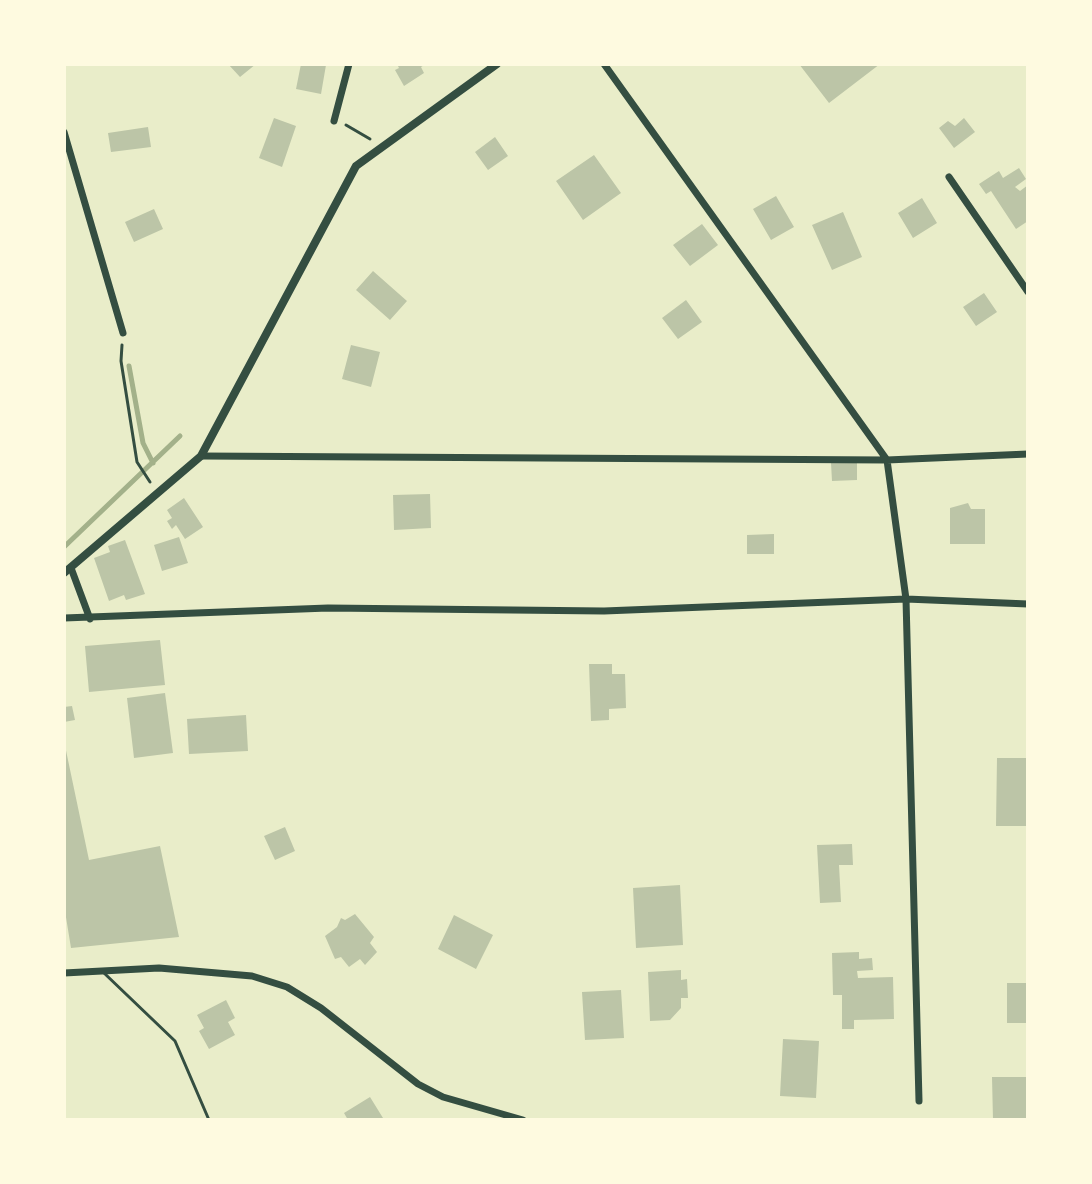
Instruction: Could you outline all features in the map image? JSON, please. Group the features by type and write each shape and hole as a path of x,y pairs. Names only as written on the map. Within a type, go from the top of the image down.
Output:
{"street":[{"path":"334,121 349,64"},
{"path":"90,619 68,570 201,456 356,166 497,64"},
{"path":"604,64 887,460 906,599 919,1101"},
{"path":"64,132 123,333"},
{"path":"949,177 1028,292"},
{"path":"201,456 887,460 1028,454"},
{"path":"64,618 328,608 604,611 906,599 1028,604"},
{"path":"64,973 159,968 252,976 287,987 321,1008 418,1084 443,1097 523,1120"}],"lane":[{"path":"101,970 175,1041 209,1120"}],"path":[{"path":"334,121 358,130 381,148"},
{"path":"123,333 121,361 140,466 152,481"}],"building":[{"path":"228,64 256,64 240,77"},
{"path":"301,64 326,65 321,94 296,89"},
{"path":"397,64 426,64 421,67 424,73 404,86 395,70 399,68"},
{"path":"799,64 880,64 829,103"},
{"path":"274,118 296,126 282,167 259,158"},
{"path":"964,118 975,132 954,148 939,128 948,121 955,126"},
{"path":"148,127 151,147 111,152 108,133"},
{"path":"495,137 508,156 488,170 475,152"},
{"path":"594,155 621,193 583,220 556,181"},
{"path":"1019,168 1026,179 1015,187 1020,191 1028,185 1028,221 1016,229 991,191 986,194 979,184 999,171 1003,178"},
{"path":"776,196 794,227 771,240 753,209"},
{"path":"922,198 937,223 913,238 898,213"},
{"path":"154,209 163,229 134,242 125,222"},
{"path":"843,212 862,257 832,270 812,225"},
{"path":"702,224 718,245 690,266 673,245"},
{"path":"373,271 407,301 390,320 356,290"},
{"path":"984,293 997,312 976,326 963,307"},
{"path":"686,300 702,322 678,339 662,318"},
{"path":"351,345 380,352 371,387 342,379"},
{"path":"831,463 857,463 857,480 832,481"},
{"path":"430,494 431,528 394,530 393,495"},
{"path":"184,498 203,527 185,539 176,525 172,529 167,521 172,518 167,510"},
{"path":"968,503 971,509 985,509 985,544 950,544 950,508"},
{"path":"774,534 774,554 747,554 747,535"},
{"path":"179,537 188,563 162,571 154,545"},
{"path":"125,540 145,594 126,600 124,595 109,601 94,558 110,552 108,546"},
{"path":"160,640 165,685 89,692 85,646"},
{"path":"589,664 612,664 612,674 625,674 626,708 609,709 609,720 591,721"},
{"path":"165,693 173,753 134,758 127,698"},
{"path":"72,706 75,720 64,722 64,707"},
{"path":"246,715 248,751 189,754 187,719"},
{"path":"64,741 89,860 160,846 179,937 71,948 64,905"},
{"path":"997,758 1028,758 1028,826 996,826"},
{"path":"285,827 295,851 275,860 264,836"},
{"path":"852,844 853,865 839,865 841,902 820,903 817,845"},
{"path":"680,885 683,945 636,948 633,888"},
{"path":"355,914 374,937 370,943 377,952 365,965 360,959 349,967 341,957 335,959 325,936 337,927 341,918 345,920"},
{"path":"454,915 493,935 476,969 438,949"},
{"path":"859,952 859,959 872,958 873,970 857,971 858,978 893,977 894,1019 854,1020 854,1029 842,1029 842,995 833,995 832,953"},
{"path":"681,970 681,980 687,979 688,998 681,998 681,1008 670,1020 650,1021 648,972"},
{"path":"1007,983 1028,983 1028,1023 1007,1023"},
{"path":"621,990 624,1038 585,1040 582,992"},
{"path":"226,1000 235,1018 228,1022 235,1035 209,1049 199,1031 204,1028 197,1015"},
{"path":"783,1039 819,1041 816,1098 780,1096"},
{"path":"992,1077 1026,1077 1027,1120 993,1120"},
{"path":"370,1097 383,1118 348,1120 344,1113"}],"waterway":[{"path":"129,366 143,443 153,463"},
{"path":"64,547 180,436"}]}
